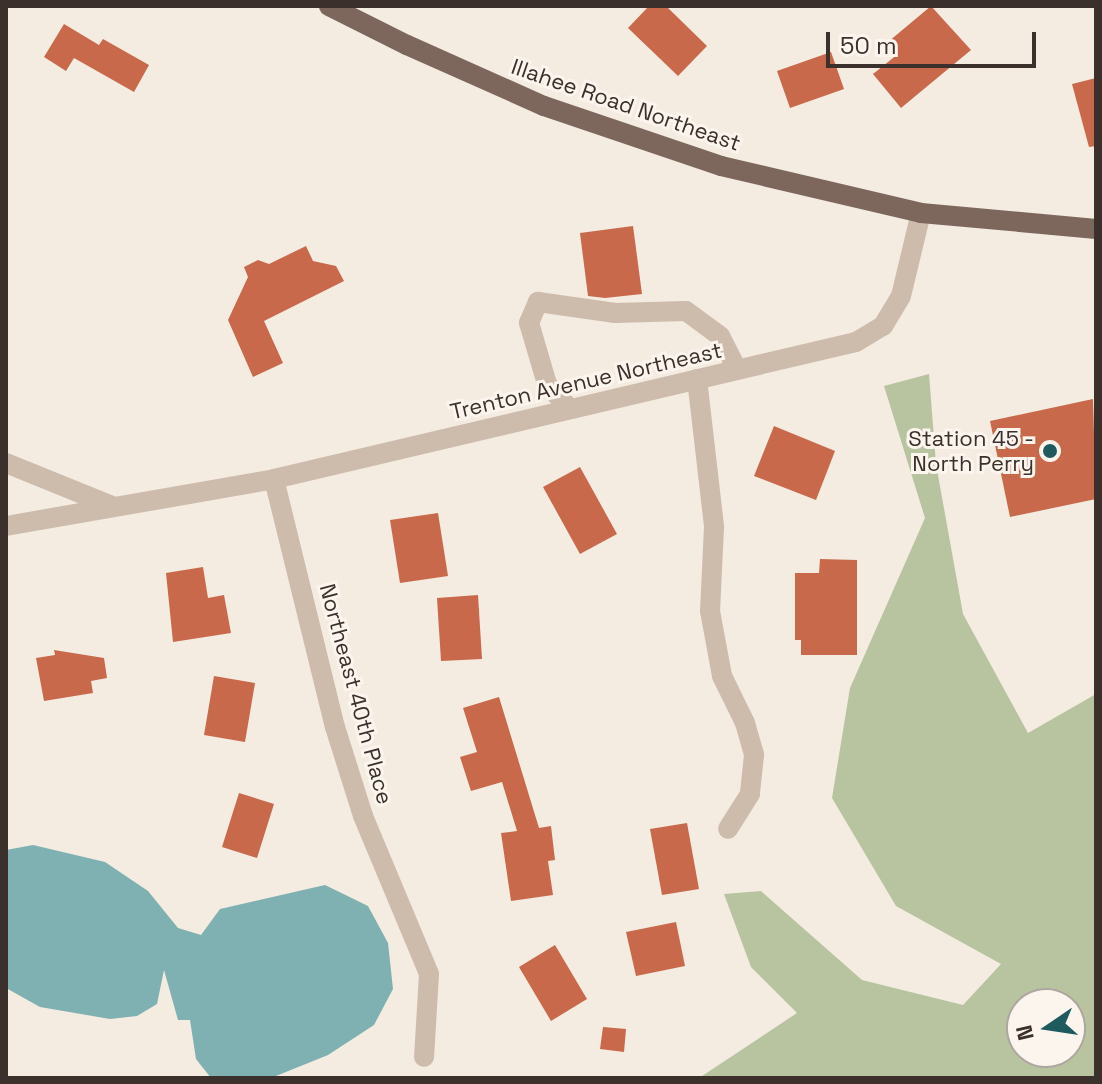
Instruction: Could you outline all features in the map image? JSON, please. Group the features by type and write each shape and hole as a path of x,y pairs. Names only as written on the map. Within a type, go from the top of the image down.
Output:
{"main road":[{"name":"Illahee Road Northeast","path":"329,6 407,45 544,106 721,166 921,213"},
{"path":"921,213 1096,229"}],"street":[{"name":"Trenton Avenue Northeast","path":"6,526 274,479 856,342 883,326 901,296 921,213"},
{"path":"570,409 547,384 529,323 538,302 615,313 686,311 720,336 737,370"},
{"path":"697,379 714,527 710,611 722,676 745,723 754,755 750,794 728,829"},
{"path":"6,463 112,506"},
{"name":"Northeast 40th Place","path":"274,479 335,727 363,816 429,974 424,1057"}],"green space":[{"path":"929,374 936,464 963,614 1028,733 1096,694 1096,1078 699,1078 797,1013 751,967 724,894 761,891 862,980 963,1005 1001,964 896,906 832,798 850,688 925,518 884,386"}],"water":[{"path":"33,845 105,862 148,891 178,928 201,935 220,909 325,885 368,906 388,943 393,989 374,1025 328,1055 271,1078 211,1078 196,1059 190,1020 178,1020 164,970 157,1004 137,1016 110,1019 40,1007 6,988 6,850"}],"building":[{"path":"649,6 666,6 707,46 678,76 628,28"},
{"path":"931,6 971,50 901,108 873,74 898,54 888,42"},
{"path":"64,24 99,45 103,39 149,65 134,92 74,58 66,71 44,57"},
{"path":"831,52 844,89 790,108 777,71"},
{"path":"1096,78 1096,146 1089,147 1072,84"},
{"path":"633,226 642,294 605,298 588,296 580,233"},
{"path":"306,246 313,261 336,266 344,281 264,321 283,363 253,377 228,320 248,277 244,267 258,260 269,264"},
{"path":"1093,399 1096,499 1010,517 990,421"},
{"path":"774,426 835,451 816,500 754,476"},
{"path":"580,467 617,534 580,554 543,487"},
{"path":"438,513 448,576 400,583 390,520"},
{"path":"820,559 857,560 857,655 801,655 801,640 795,640 795,573 819,573"},
{"path":"203,567 208,598 224,595 231,633 173,642 166,573"},
{"path":"478,595 482,659 441,661 437,598"},
{"path":"54,650 104,658 107,678 91,681 93,693 44,701 36,658 55,655"},
{"path":"214,676 255,683 245,742 204,735"},
{"path":"499,697 539,828 551,826 555,860 548,861 553,895 511,901 501,833 517,831 502,782 471,791 460,757 477,752 463,708"},
{"path":"239,793 274,804 257,858 222,847"},
{"path":"687,823 699,889 662,895 650,829"},
{"path":"676,922 685,966 636,976 626,932"},
{"path":"555,945 587,999 551,1021 519,967"},
{"path":"603,1027 626,1029 624,1052 600,1049"}],"place":[{"name":"Station 45 - North Perry","path":"1050,451"}]}
